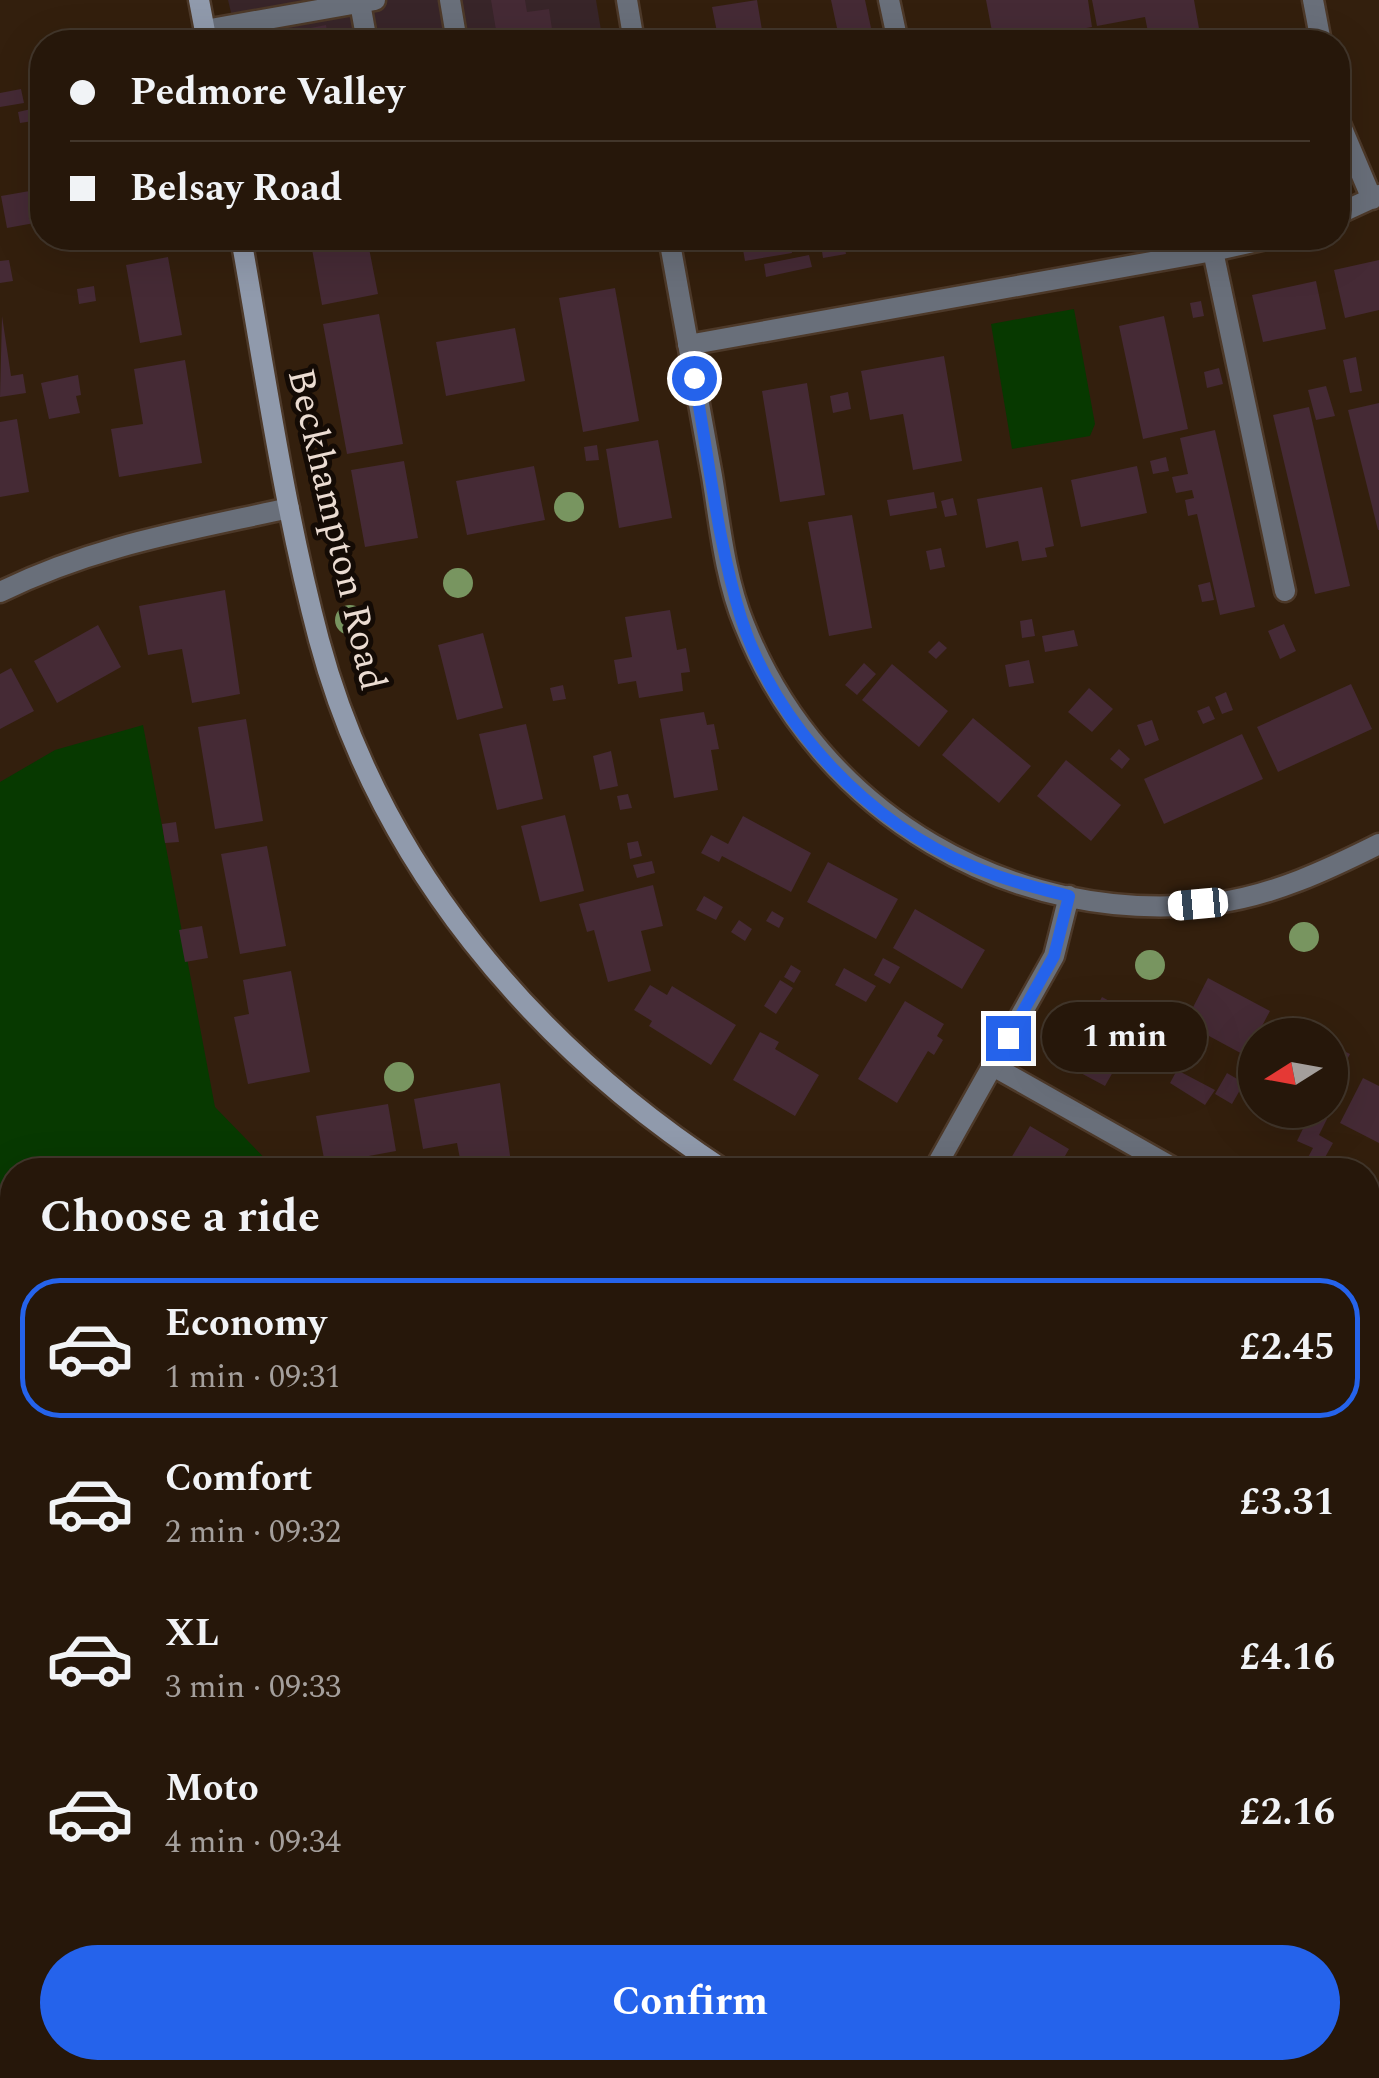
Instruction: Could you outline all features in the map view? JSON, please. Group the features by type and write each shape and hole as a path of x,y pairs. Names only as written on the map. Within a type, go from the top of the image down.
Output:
{"street":[{"path":"199,0 205,30"},
{"path":"450,0 455,30"},
{"path":"627,0 632,30"},
{"path":"890,0 896,30"},
{"path":"1313,0 1319,30"},
{"path":"234,30 368,1 367,30"},
{"path":"1350,145 1375,197 1350,208"},
{"name":"Beckhampton Road","path":"243,250 289,508 320,641 361,757 427,879 498,976 533,1016 622,1096 707,1158"},
{"path":"671,250 728,564 742,621 770,683 811,743 860,794 912,835 971,866 1069,896 1124,906 1219,902 1275,890 1379,844"},
{"path":"688,345 1217,250"},
{"path":"1213,251 1285,592"},
{"path":"0,592 52,566 120,545 289,508"},
{"path":"941,1158 1054,956 1069,896"},
{"path":"992,1066 1155,1158"}],"shaded area":[{"path":"228,0 596,0 601,30 235,30"}],"green space":[{"path":"1074,309 1095,424 1090,436 1012,449 991,324"},
{"path":"143,725 215,1107 264,1158 0,1158 0,782 55,750"}],"building":[{"path":"491,0 525,0 527,12 549,9 552,30 496,30"},
{"path":"757,0 762,30 717,30 712,7"},
{"path":"831,0 865,0 871,30 837,30"},
{"path":"986,0 1088,0 1092,27 992,30"},
{"path":"1092,0 1194,0 1199,30 1148,30 1145,17 1097,26"},
{"path":"326,25 327,30 300,30"},
{"path":"21,89 24,103 0,107 0,93"},
{"path":"30,109 30,121 20,123 18,112"},
{"path":"30,191 30,224 7,228 1,196"},
{"path":"312,250 369,250 378,294 322,305"},
{"path":"743,250 791,250 792,253 745,261"},
{"path":"822,250 845,250 846,254 823,258"},
{"path":"809,255 812,267 766,277 764,264"},
{"path":"168,257 182,335 140,343 126,265"},
{"path":"9,260 13,281 0,283 0,261"},
{"path":"1379,260 1379,310 1345,318 1334,270"},
{"path":"1316,281 1326,329 1263,342 1252,295"},
{"path":"94,286 96,301 79,304 77,289"},
{"path":"615,288 639,421 583,432 559,298"},
{"path":"1201,301 1204,316 1193,318 1190,303"},
{"path":"379,314 403,444 347,454 323,324"},
{"path":"2,316 11,376 23,374 26,393 0,397"},
{"path":"1164,316 1188,429 1143,439 1119,326"},
{"path":"515,328 525,381 446,396 436,342"},
{"path":"944,356 962,461 913,470 903,414 870,420 861,371"},
{"path":"1356,357 1362,391 1350,393 1343,360"},
{"path":"185,360 202,463 119,477 111,429 143,424 134,369"},
{"path":"1219,368 1223,384 1207,388 1204,372"},
{"path":"78,375 81,395 76,396 80,413 49,419 41,383"},
{"path":"807,383 825,495 780,502 762,391"},
{"path":"1326,386 1335,416 1316,420 1308,390"},
{"path":"848,392 851,409 833,413 830,396"},
{"path":"1379,403 1379,530 1378,530 1348,410"},
{"path":"1309,407 1350,586 1315,594 1273,415"},
{"path":"17,419 29,492 0,497 0,422"},
{"path":"1215,430 1255,607 1220,615 1197,514 1188,516 1185,500 1194,498 1192,490 1176,493 1172,477 1188,474 1180,438"},
{"path":"658,440 672,518 619,528 606,449"},
{"path":"597,445 599,460 586,461 584,447"},
{"path":"1166,457 1169,471 1153,474 1150,461"},
{"path":"404,461 418,538 365,547 351,470"},
{"path":"534,466 545,520 467,535 456,481"},
{"path":"1137,466 1147,513 1081,527 1071,480"},
{"path":"1042,487 1054,546 1045,548 1047,557 1022,561 1018,541 986,548 977,499"},
{"path":"934,492 937,508 890,516 887,500"},
{"path":"953,498 957,515 945,517 941,501"},
{"path":"852,515 872,628 829,636 808,522"},
{"path":"941,548 945,567 930,570 926,551"},
{"path":"1210,582 1214,600 1202,602 1198,585"},
{"path":"225,590 240,694 192,703 182,649 148,655 139,606"},
{"path":"670,610 677,650 686,648 690,672 681,673 683,691 639,698 636,681 618,684 614,660 632,657 625,617"},
{"path":"1032,619 1035,636 1022,638 1020,621"},
{"path":"1284,624 1296,651 1280,659 1268,631"},
{"path":"98,625 121,667 57,703 34,661"},
{"path":"1074,630 1078,646 1045,652 1042,636"},
{"path":"483,633 503,708 457,720 438,645"},
{"path":"939,641 947,648 936,659 928,652"},
{"path":"1029,660 1034,683 1009,687 1005,665"},
{"path":"864,663 876,674 857,695 845,685"},
{"path":"892,664 948,711 919,747 862,700"},
{"path":"11,668 34,711 0,729 0,674"},
{"path":"1351,684 1372,729 1278,772 1257,727"},
{"path":"563,685 566,699 553,701 550,688"},
{"path":"1089,688 1113,709 1092,732 1068,712"},
{"path":"1226,692 1233,710 1222,714 1215,697"},
{"path":"1209,706 1215,719 1203,724 1197,711"},
{"path":"704,712 707,725 714,724 719,749 711,750 718,790 674,798 660,719"},
{"path":"973,718 1031,766 999,803 942,755"},
{"path":"246,719 263,821 215,829 198,727"},
{"path":"1152,720 1159,740 1145,746 1137,725"},
{"path":"526,724 543,799 497,810 479,734"},
{"path":"1242,734 1263,779 1164,824 1144,779"},
{"path":"1119,749 1130,759 1122,769 1110,759"},
{"path":"611,751 618,786 600,790 593,756"},
{"path":"1066,760 1121,805 1091,841 1037,796"},
{"path":"628,794 632,808 620,810 617,796"},
{"path":"565,815 584,891 540,902 521,826"},
{"path":"743,816 811,853 791,892 722,856 719,862 701,853 711,835 728,844"},
{"path":"176,822 179,842 165,843 162,824"},
{"path":"638,841 642,856 630,859 627,843"},
{"path":"267,846 286,946 240,954 221,854"},
{"path":"652,861 655,873 637,878 633,865"},
{"path":"828,862 898,899 876,939 807,902"},
{"path":"653,885 663,926 641,931 651,971 608,982 594,930 587,932 579,904"},
{"path":"704,896 723,907 716,920 696,910"},
{"path":"915,909 985,950 962,989 893,948"},
{"path":"772,911 784,918 779,928 766,921"},
{"path":"739,920 752,929 745,941 731,932"},
{"path":"202,926 208,958 185,962 179,930"},
{"path":"883,958 900,967 890,984 874,975"},
{"path":"791,965 801,971 794,983 784,977"},
{"path":"844,968 876,986 866,1002 835,985"},
{"path":"291,971 310,1072 248,1084 234,1017 249,1014 243,980"},
{"path":"1208,978 1270,1011 1266,1018 1238,1018 1238,1052 1185,1023"},
{"path":"780,980 793,988 776,1014 764,1006"},
{"path":"650,985 667,995 672,986 736,1025 711,1065 649,1026 652,1021 634,1010"},
{"path":"1102,997 1143,1019 1105,1086 1064,1064"},
{"path":"905,1001 944,1024 937,1036 943,1040 934,1055 928,1051 897,1103 858,1079"},
{"path":"760,1032 779,1042 775,1049 819,1075 795,1116 733,1080"},
{"path":"1177,1070 1215,1090 1205,1105 1170,1083"},
{"path":"1227,1073 1238,1079 1238,1094 1232,1104 1215,1094"},
{"path":"1363,1078 1379,1086 1379,1143 1348,1127 1348,1107"},
{"path":"500,1083 510,1158 460,1158 457,1143 423,1149 414,1099"},
{"path":"388,1104 396,1151 358,1158 324,1158 316,1116"},
{"path":"1030,1126 1069,1149 1064,1158 1011,1158"},
{"path":"1303,1128 1322,1128 1319,1135 1333,1143 1325,1158 1308,1158 1313,1148 1297,1141"}],"route":[{"path":"694,378 742,621 770,683 811,743 860,794 912,835 971,866 1069,896 1054,956 1008,1038"}]}
